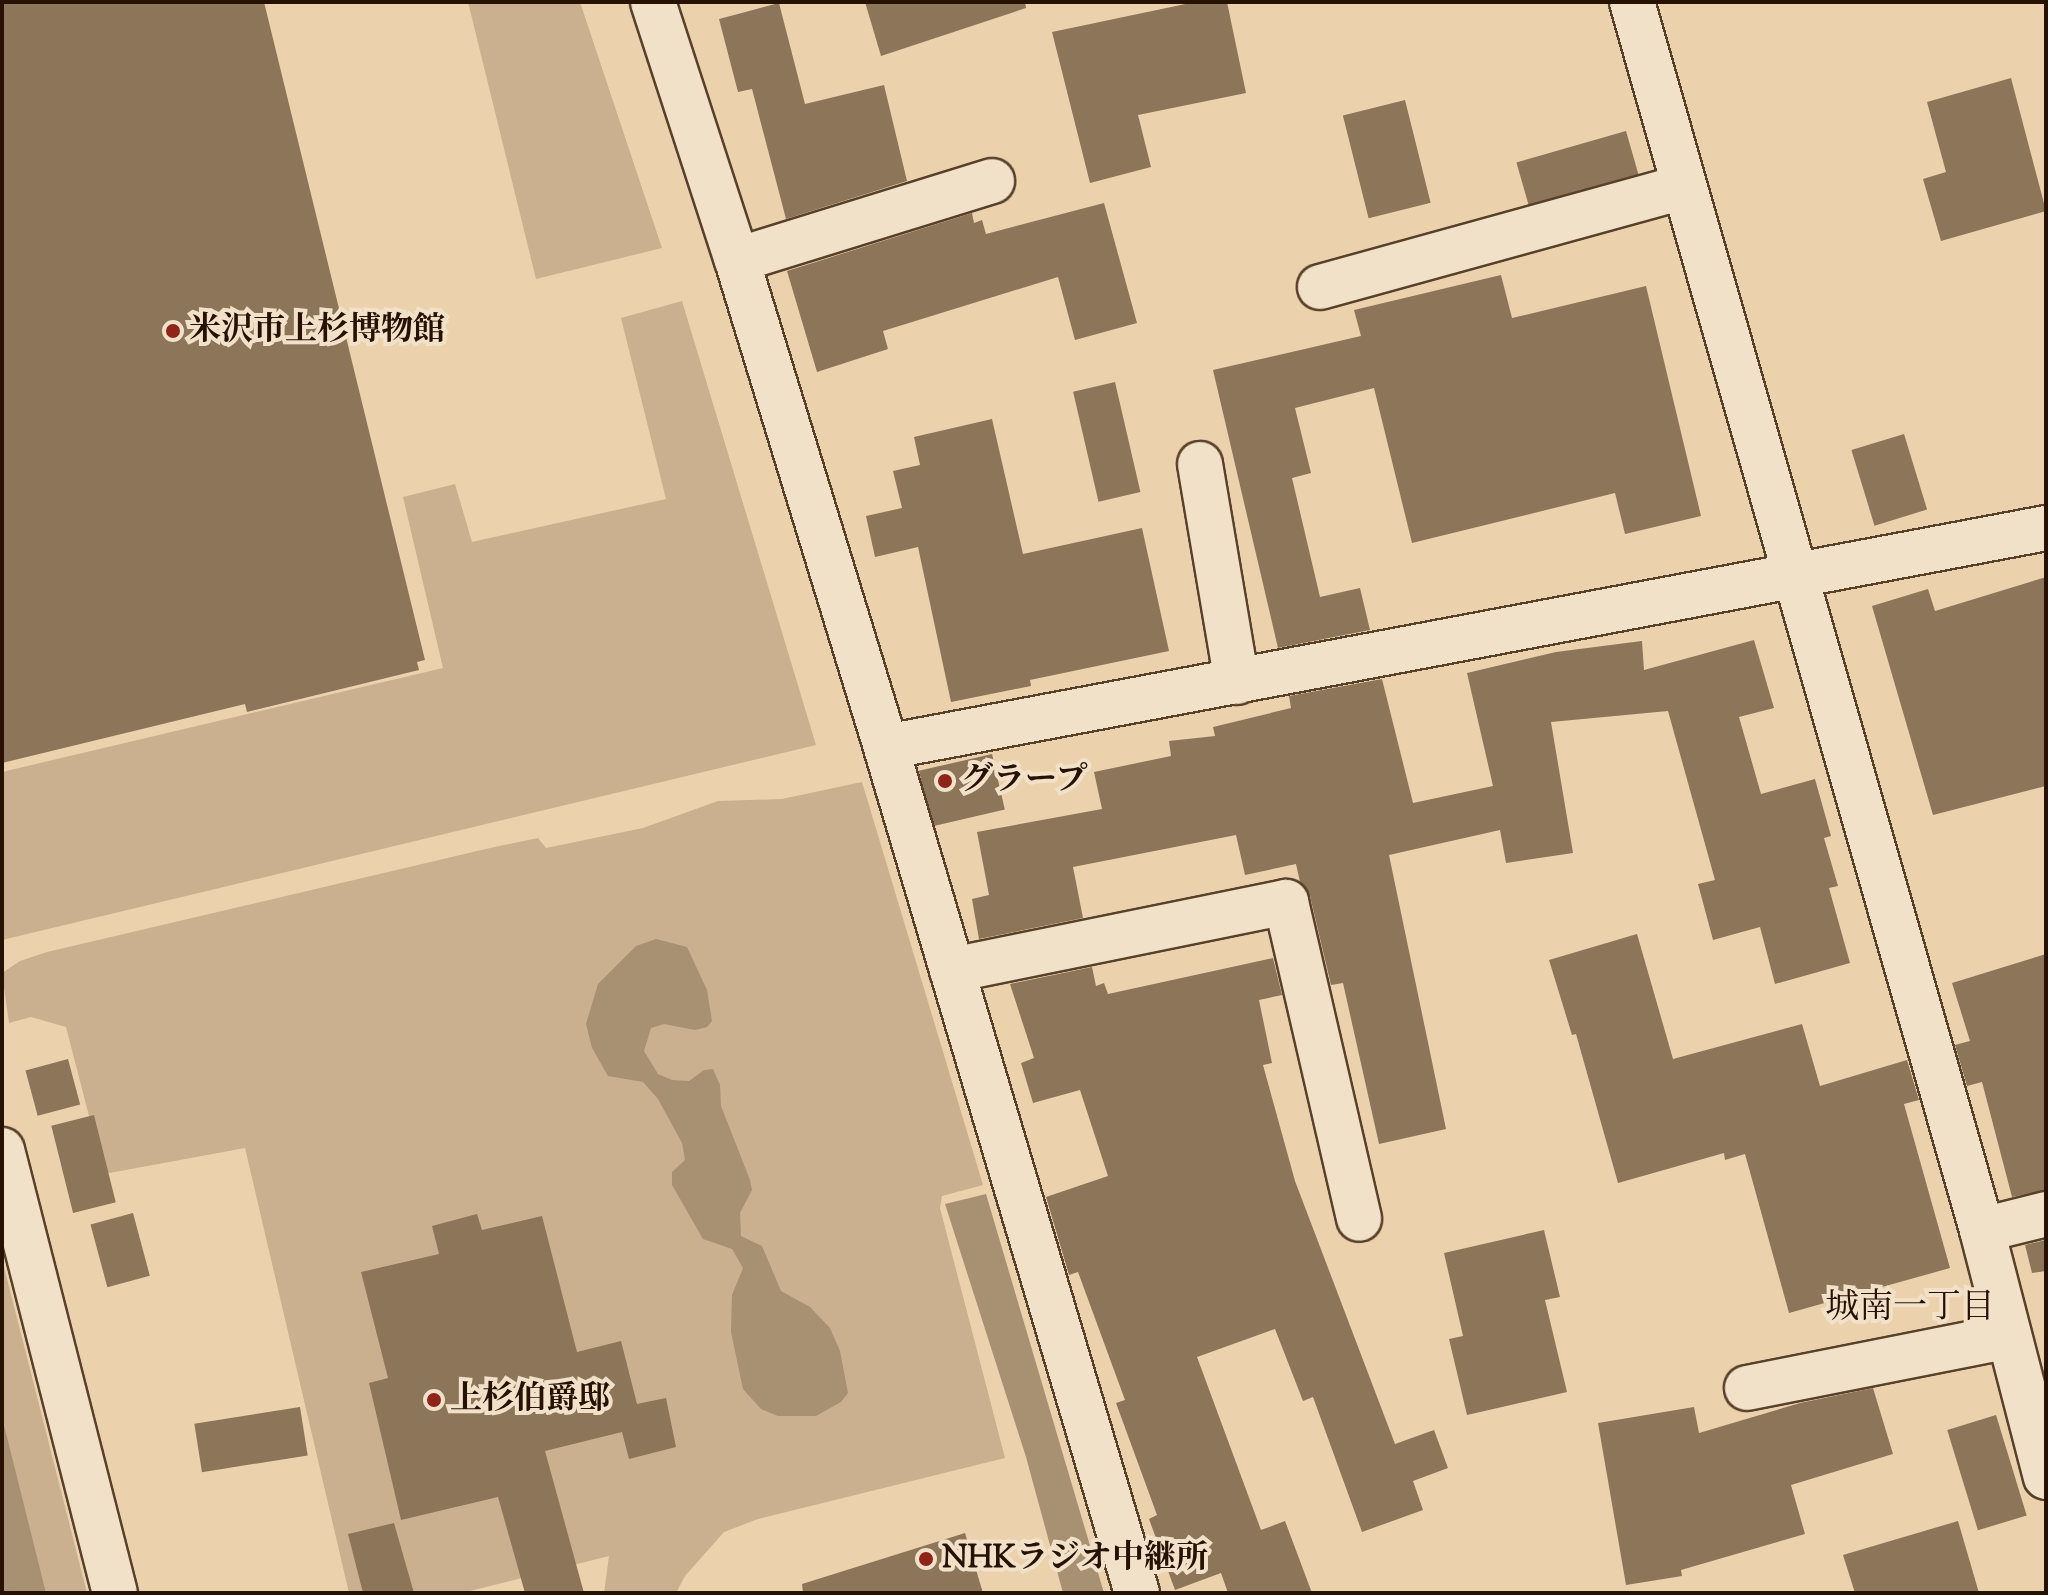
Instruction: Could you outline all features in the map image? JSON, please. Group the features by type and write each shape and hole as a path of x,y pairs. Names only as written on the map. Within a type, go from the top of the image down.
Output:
{"street":[{"path":"653,2 737,260 886,747 1137,1593"},
{"path":"1632,2 1982,1230 2046,1477"},
{"path":"737,260 992,181"},
{"path":"1320,287 1684,187"},
{"path":"1200,464 1237,682"},
{"path":"886,747 2046,528"},
{"path":"952,970 1286,902 1359,1219"},
{"path":"2,1150 115,1593"},
{"path":"1982,1230 2046,1214"},
{"path":"1747,1388 2009,1336"}],"shaded area":[{"path":"468,2 580,2 662,248 536,279"},
{"path":"682,301 816,745 2,940 2,772 443,668 403,497 455,484 472,542 666,499 621,318"},
{"path":"862,782 983,1185 942,1196 940,1208 1005,1458 758,1519 724,1532 685,1576 676,1593 604,1593 609,1556 462,1593 349,1593 245,1148 104,1174 66,1027 31,1017 9,1023 2,973 20,961 47,952 490,848 538,838 546,848 643,828 718,801 782,799"},
{"path":"656,939 687,947 707,990 712,1021 707,1027 695,1030 664,1024 651,1028 644,1051 658,1074 672,1080 689,1081 704,1070 713,1069 720,1085 721,1106 752,1190 740,1213 741,1236 762,1246 781,1291 810,1307 830,1328 840,1351 848,1393 841,1402 816,1416 778,1416 761,1409 743,1389 731,1332 732,1295 743,1268 732,1249 703,1239 672,1185 672,1172 685,1160 682,1143 658,1099 643,1082 608,1076 592,1048 586,1024 598,984 636,946"},
{"path":"986,1194 1104,1593 1063,1593 1026,1457 945,1204"},
{"path":"2,1259 87,1593 2,1593"},
{"path":"2,1417 46,1593 2,1593"}],"building":[{"name":"米沢市上杉博物館","path":"2,2 264,2 425,660 417,662 419,670 247,712 245,704 2,763"},
{"path":"865,2 1025,2 1026,8 881,56"},
{"path":"1195,2 1227,2 1246,93 1138,115 1151,167 1090,183 1052,32"},
{"path":"779,3 805,104 884,85 907,181 786,219 752,89 738,92 719,19"},
{"path":"2011,78 2046,211 1941,241 1923,179 1946,172 1927,102"},
{"path":"1405,100 1431,203 1369,218 1343,115"},
{"path":"1626,131 1638,174 1529,206 1516,162"},
{"path":"1104,203 1137,323 1075,340 1058,277 883,331 888,349 817,372 787,271 972,213 974,223 982,220 986,234"},
{"path":"1501,275 1512,318 1646,286 1701,516 1625,534 1615,493 1412,543 1374,388 1295,408 1311,473 1292,478 1320,597 1360,588 1370,630 1278,648 1213,370 1361,336 1354,310"},
{"path":"1115,382 1140,492 1099,502 1073,392"},
{"path":"992,419 1023,554 1142,528 1169,651 1030,680 1031,686 951,702 918,547 875,557 866,516 902,508 893,471 920,465 914,437"},
{"path":"1904,434 1927,510 1875,526 1851,450"},
{"path":"2046,577 2046,786 1933,815 1872,606 1928,589 1935,611"},
{"path":"1754,640 1774,708 1739,717 1761,794 1815,779 1831,836 1824,838 1838,886 1829,888 1850,963 1775,984 1760,927 1713,940 1698,884 1715,880 1668,711 1551,722 1573,853 1506,863 1500,830 1389,855 1446,1129 1379,1144 1343,983 1331,985 1310,896 1300,882 1296,864 1245,875 1236,835 1073,867 1083,918 979,939 972,899 989,895 977,832 1102,809 1094,772 1171,756 1169,741 1215,736 1213,727 1291,708 1289,696 1382,679 1413,803 1493,786 1467,673 1556,652 1642,641 1644,670"},
{"path":"992,754 1005,810 932,826 919,771"},
{"path":"1637,934 1673,1059 1802,1024 1820,1086 1907,1060 1919,1100 1904,1104 1950,1268 1789,1313 1745,1154 1725,1160 1724,1153 1618,1183 1576,1034 1572,1035 1549,960"},
{"path":"2046,954 2046,1190 2012,1197 1982,1082 1967,1086 1955,1045 1970,1041 1952,983"},
{"path":"1273,958 1282,995 1259,1000 1272,1063 1263,1065 1295,1181 1395,1444 1434,1430 1448,1468 1413,1481 1423,1510 1362,1532 1313,1397 1303,1401 1275,1329 1197,1357 1261,1530 1285,1521 1312,1593 1228,1593 1221,1573 1175,1590 1149,1519 1157,1515 1116,1403 1125,1400 1078,1272 1069,1275 1046,1197 1108,1176 1080,1090 1033,1103 1021,1063 1034,1058 1010,984 1092,967 1096,986 1104,983 1108,994"},
{"path":"68,1059 80,1104 38,1116 25,1070"},
{"path":"94,1115 116,1202 73,1213 51,1126"},
{"path":"133,1213 150,1276 107,1287 90,1224"},
{"path":"477,1214 482,1230 542,1216 577,1352 621,1341 637,1404 666,1398 676,1447 629,1459 622,1432 545,1451 584,1593 525,1593 498,1497 401,1520 369,1383 388,1378 361,1272 439,1254 432,1226"},
{"path":"1544,1230 1560,1297 1545,1300 1567,1392 1467,1415 1449,1339 1463,1336 1444,1253"},
{"path":"2046,1240 2046,1271 2032,1273 2025,1245"},
{"path":"1873,1388 1893,1454 1791,1485 1805,1534 1681,1570 1682,1576 1626,1585 1598,1423 1694,1407 1699,1433 1800,1403"},
{"path":"300,1407 308,1455 202,1472 194,1424"},
{"path":"1996,1415 2027,1515 1978,1530 1947,1430"},
{"path":"1958,1521 1979,1593 1855,1593 1843,1555"},
{"path":"394,1523 414,1593 363,1593 348,1534"},
{"name":"NHKラジオ中継所","path":"965,1533 983,1593 803,1593 802,1584"}],"place":[{"name":"米沢市上杉博物館","path":"173,331"},
{"name":"グラープ","path":"945,781"},
{"name":"上杉伯爵邸","path":"434,1400"},
{"name":"NHKラジオ中継所","path":"926,1559"}],"district":[{"name":"城南一丁目","path":"1910,1309"}]}
